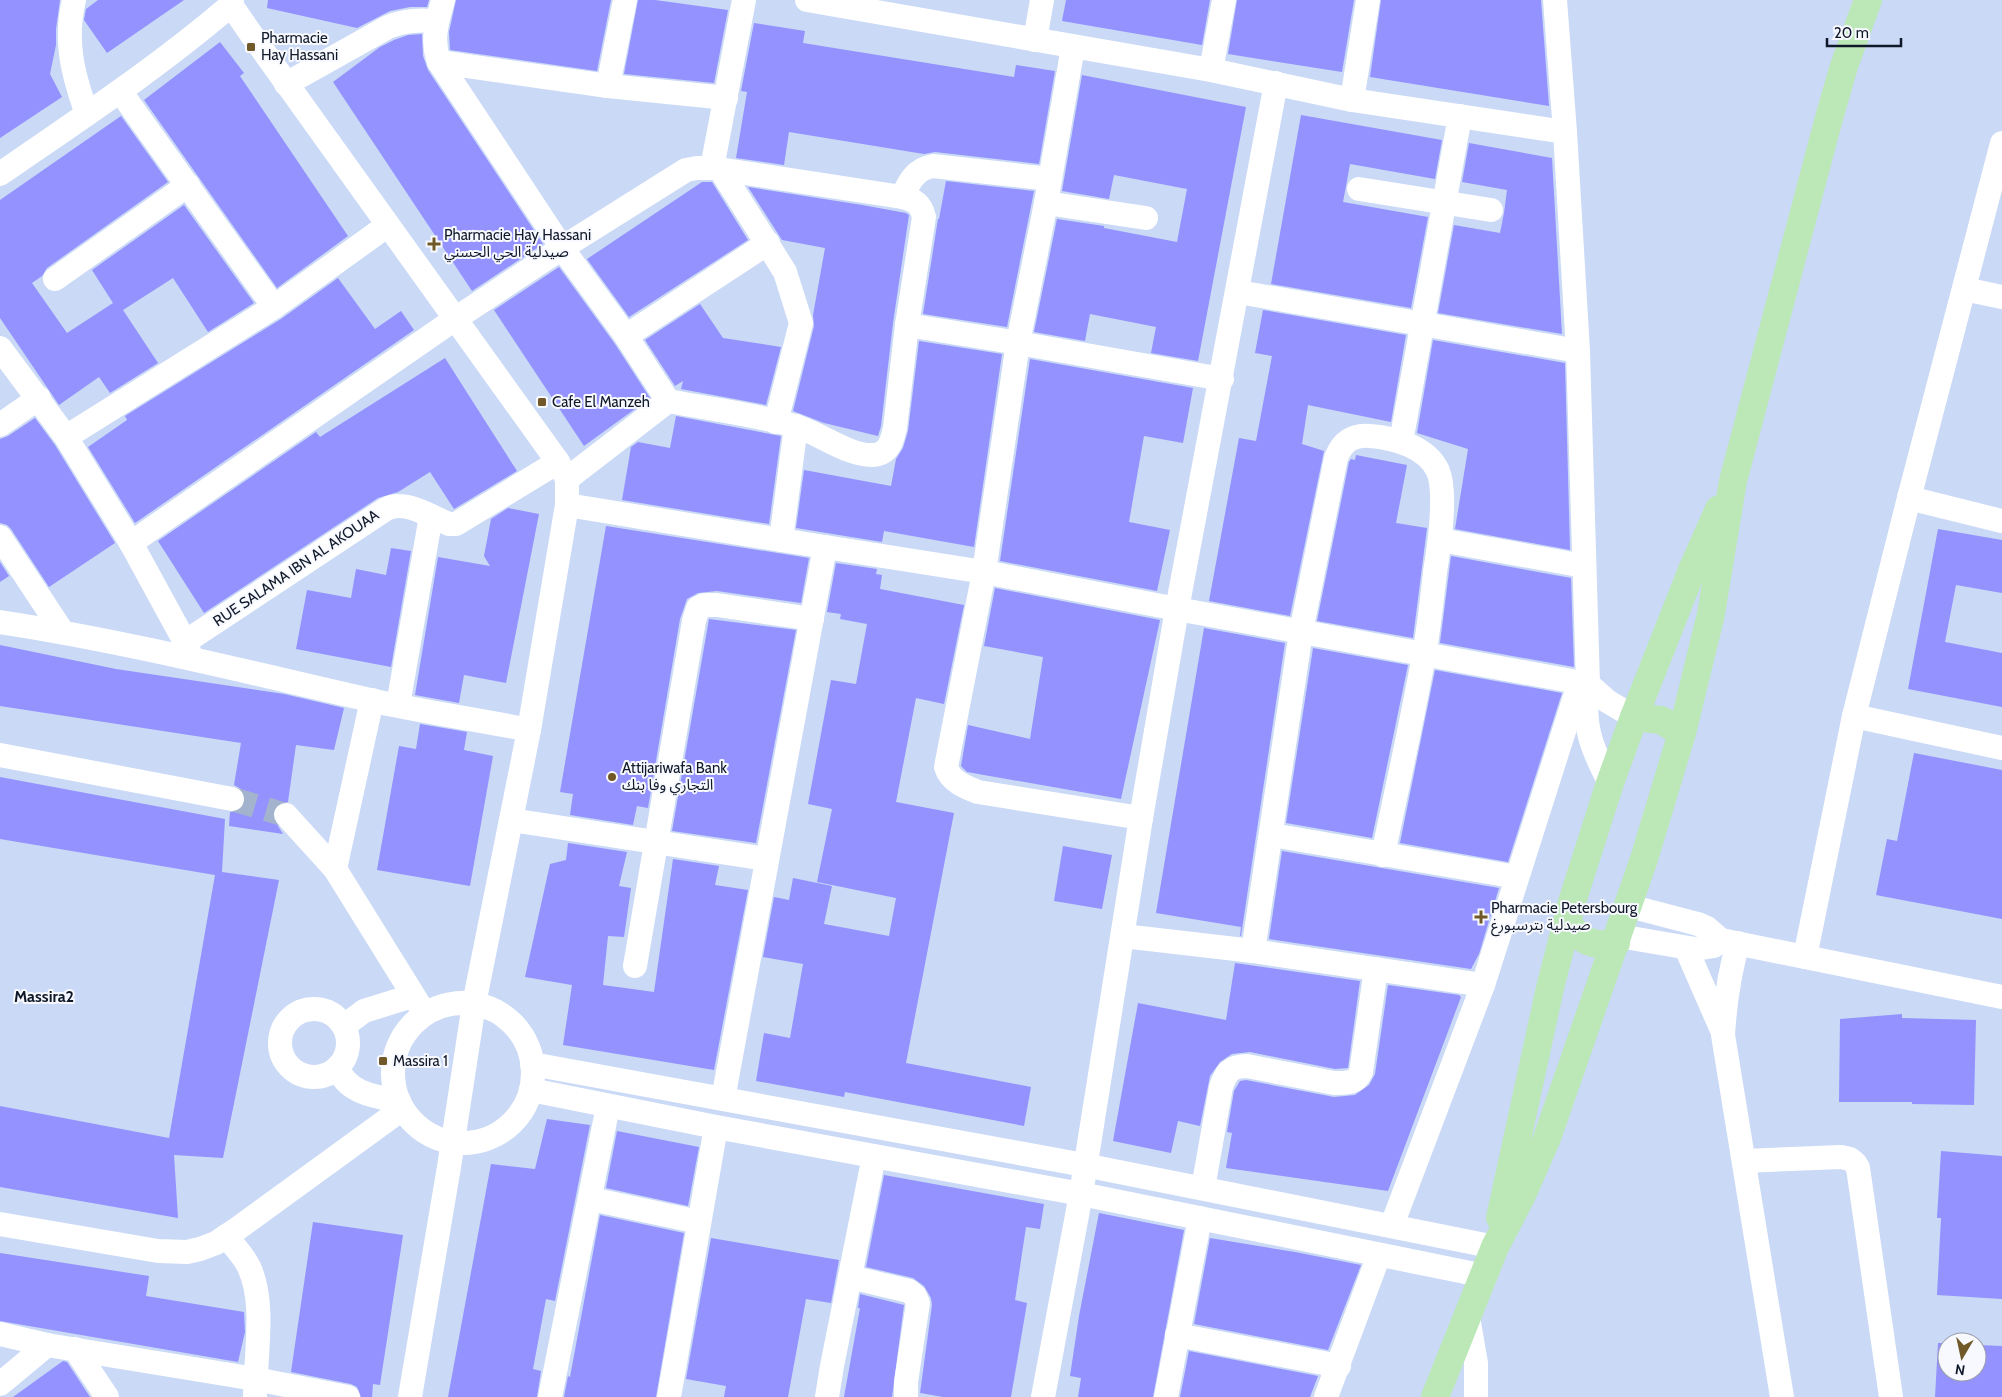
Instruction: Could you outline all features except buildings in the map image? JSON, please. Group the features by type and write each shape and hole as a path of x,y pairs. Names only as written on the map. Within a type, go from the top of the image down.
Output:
{"main road":[{"path":"1434,1397 1485,1276 1495,1247 1523,1193 1547,1138 1629,906 1682,733 1711,614 1733,481 1829,118 1844,66 1868,0"},
{"path":"1495,1247 1504,1196 1550,988 1567,921 1610,783 1634,717 1692,570 1733,481"},
{"path":"1634,717 1662,720 1682,733"},
{"path":"1567,921 1579,937 1588,942 1606,945 1617,940"}],"street":[{"path":"74,0 69,20 70,52 75,79 87,114"},
{"path":"608,86 625,0"},
{"path":"744,0 726,98 716,168 785,272 801,323 786,424 780,540"},
{"path":"807,0 1211,70 1352,100 1565,132"},
{"path":"1035,40 1042,0"},
{"path":"1211,70 1224,0"},
{"path":"1352,100 1368,0"},
{"path":"1555,0 1578,351 1584,566 1584,683 1588,732 1592,748 1610,783"},
{"path":"0,174 120,91 202,31 232,2 286,84 562,470 567,505 529,730 474,1004 410,1397"},
{"path":"286,84 388,27 403,21 418,20 440,11"},
{"path":"131,543 455,319 562,248 679,174 692,168 716,168 902,197 916,201 920,205 924,217 907,325 895,428 888,448 874,455 860,454 786,424 668,401 626,336 562,248 439,62 434,48 440,11"},
{"path":"1073,47 1046,203 1018,342 984,572 946,760 948,773 960,784 978,792 1141,818"},
{"path":"439,62 608,86 726,98"},
{"path":"1043,1397 1081,1194 1084,1165 1177,609 1222,379 1276,84"},
{"path":"120,91 274,307"},
{"path":"1401,442 1460,116"},
{"path":"1805,957 1854,716 1908,498 2002,143"},
{"path":"902,197 912,177 923,168 933,166 1050,179"},
{"path":"55,279 188,185"},
{"path":"1359,189 1491,210"},
{"path":"1046,203 1146,218"},
{"path":"66,437 274,307 388,225"},
{"path":"626,336 768,244"},
{"path":"1964,289 2002,297"},
{"path":"1238,292 1578,351"},
{"path":"907,325 1018,342 1222,379"},
{"path":"0,348 39,398 66,437 131,543 188,650"},
{"path":"0,425 39,398"},
{"name":"RUE SALAMA IBN AL AKOUAA","path":"188,650 386,509 392,506 405,506 449,524 460,522 562,470 668,401"},
{"path":"1253,951 1272,835 1301,632 1336,458 1340,449 1354,437 1362,435 1401,442 1424,455 1434,464 1442,484 1440,540 1424,654 1383,855"},
{"path":"1908,498 2002,521"},
{"path":"567,505 824,548 984,572 1584,683 1607,701 1634,717"},
{"path":"398,705 431,516"},
{"path":"0,537 62,631"},
{"path":"1440,540 1584,566"},
{"path":"723,1099 824,548"},
{"path":"635,966 694,621 698,608 704,605 718,605 812,619"},
{"path":"0,622 188,650 372,700 529,730"},
{"path":"1392,1225 1483,985 1517,877 1584,683"},
{"path":"335,869 372,700"},
{"path":"1854,716 2002,748"},
{"path":"0,755 232,799"},
{"path":"286,815 335,869 419,1005"},
{"path":"511,820 656,844 767,859"},
{"path":"1272,835 1517,877"},
{"path":"1629,906 1698,924 1729,942 2002,997"},
{"path":"1123,936 1253,951 1483,985"},
{"path":"1617,940 1704,949 1729,942"},
{"path":"1729,942 1730,973 1723,1035 1782,1397"},
{"path":"1686,948 1723,1035"},
{"path":"1204,1188 1221,1086 1224,1076 1229,1070 1238,1066 1247,1066 1334,1083 1347,1083 1359,1077 1376,968"},
{"path":"344,1026 364,1011 419,1005 474,1004 491,1009 506,1018 518,1031 527,1047 532,1064 531,1090 524,1107 514,1121 500,1133 484,1140 452,1143 433,1137 416,1126 400,1105 394,1089 392,1068 398,1047 419,1005"},
{"path":"316,1009 337,1017 344,1026 348,1040 346,1055 338,1067 329,1074 318,1077 307,1076 297,1072 288,1065 282,1055 280,1044 281,1033 290,1019 305,1010 316,1009"},
{"path":"532,1064 1084,1165 1495,1247"},
{"path":"338,1067 340,1072 358,1090 369,1096 400,1105"},
{"path":"531,1090 716,1127 1081,1194 1485,1276"},
{"path":"0,1224 158,1251 194,1250 216,1243 226,1236 400,1105"},
{"path":"550,1397 608,1106"},
{"path":"669,1397 716,1127"},
{"path":"827,1397 874,1156"},
{"path":"1744,1162 1841,1157 1855,1163 1859,1177 1891,1397"},
{"path":"590,1199 699,1222"},
{"path":"1166,1397 1200,1218"},
{"path":"226,1236 249,1267 254,1283 258,1307 255,1388"},
{"path":"1326,1397 1379,1255"},
{"path":"850,1277 909,1291 915,1296 918,1303 906,1382 906,1397"},
{"path":"1468,1317 1476,1364 1476,1397"},
{"path":"0,1334 255,1388 348,1397"},
{"path":"1177,1336 1338,1366"},
{"path":"0,1384 47,1345"},
{"path":"76,1349 107,1397"}],"tunnel":[{"path":"232,799 286,815"}],"place":[{"name":"Pharmacie Hay Hassani","path":"251,47"},
{"name":"Pharmacie Hay Hassani صيدلية الحي الحسني","path":"434,244"},
{"name":"Cafe El Manzeh","path":"542,402"},
{"name":"Attijariwafa Bank التجاري وفا بنك","path":"612,777"},
{"name":"Pharmacie Petersbourg صيدلية بترسبورغ","path":"1481,917"},
{"name":"Massira 1","path":"383,1061"}],"district":[{"name":"Massira2","path":"44,996"}]}
